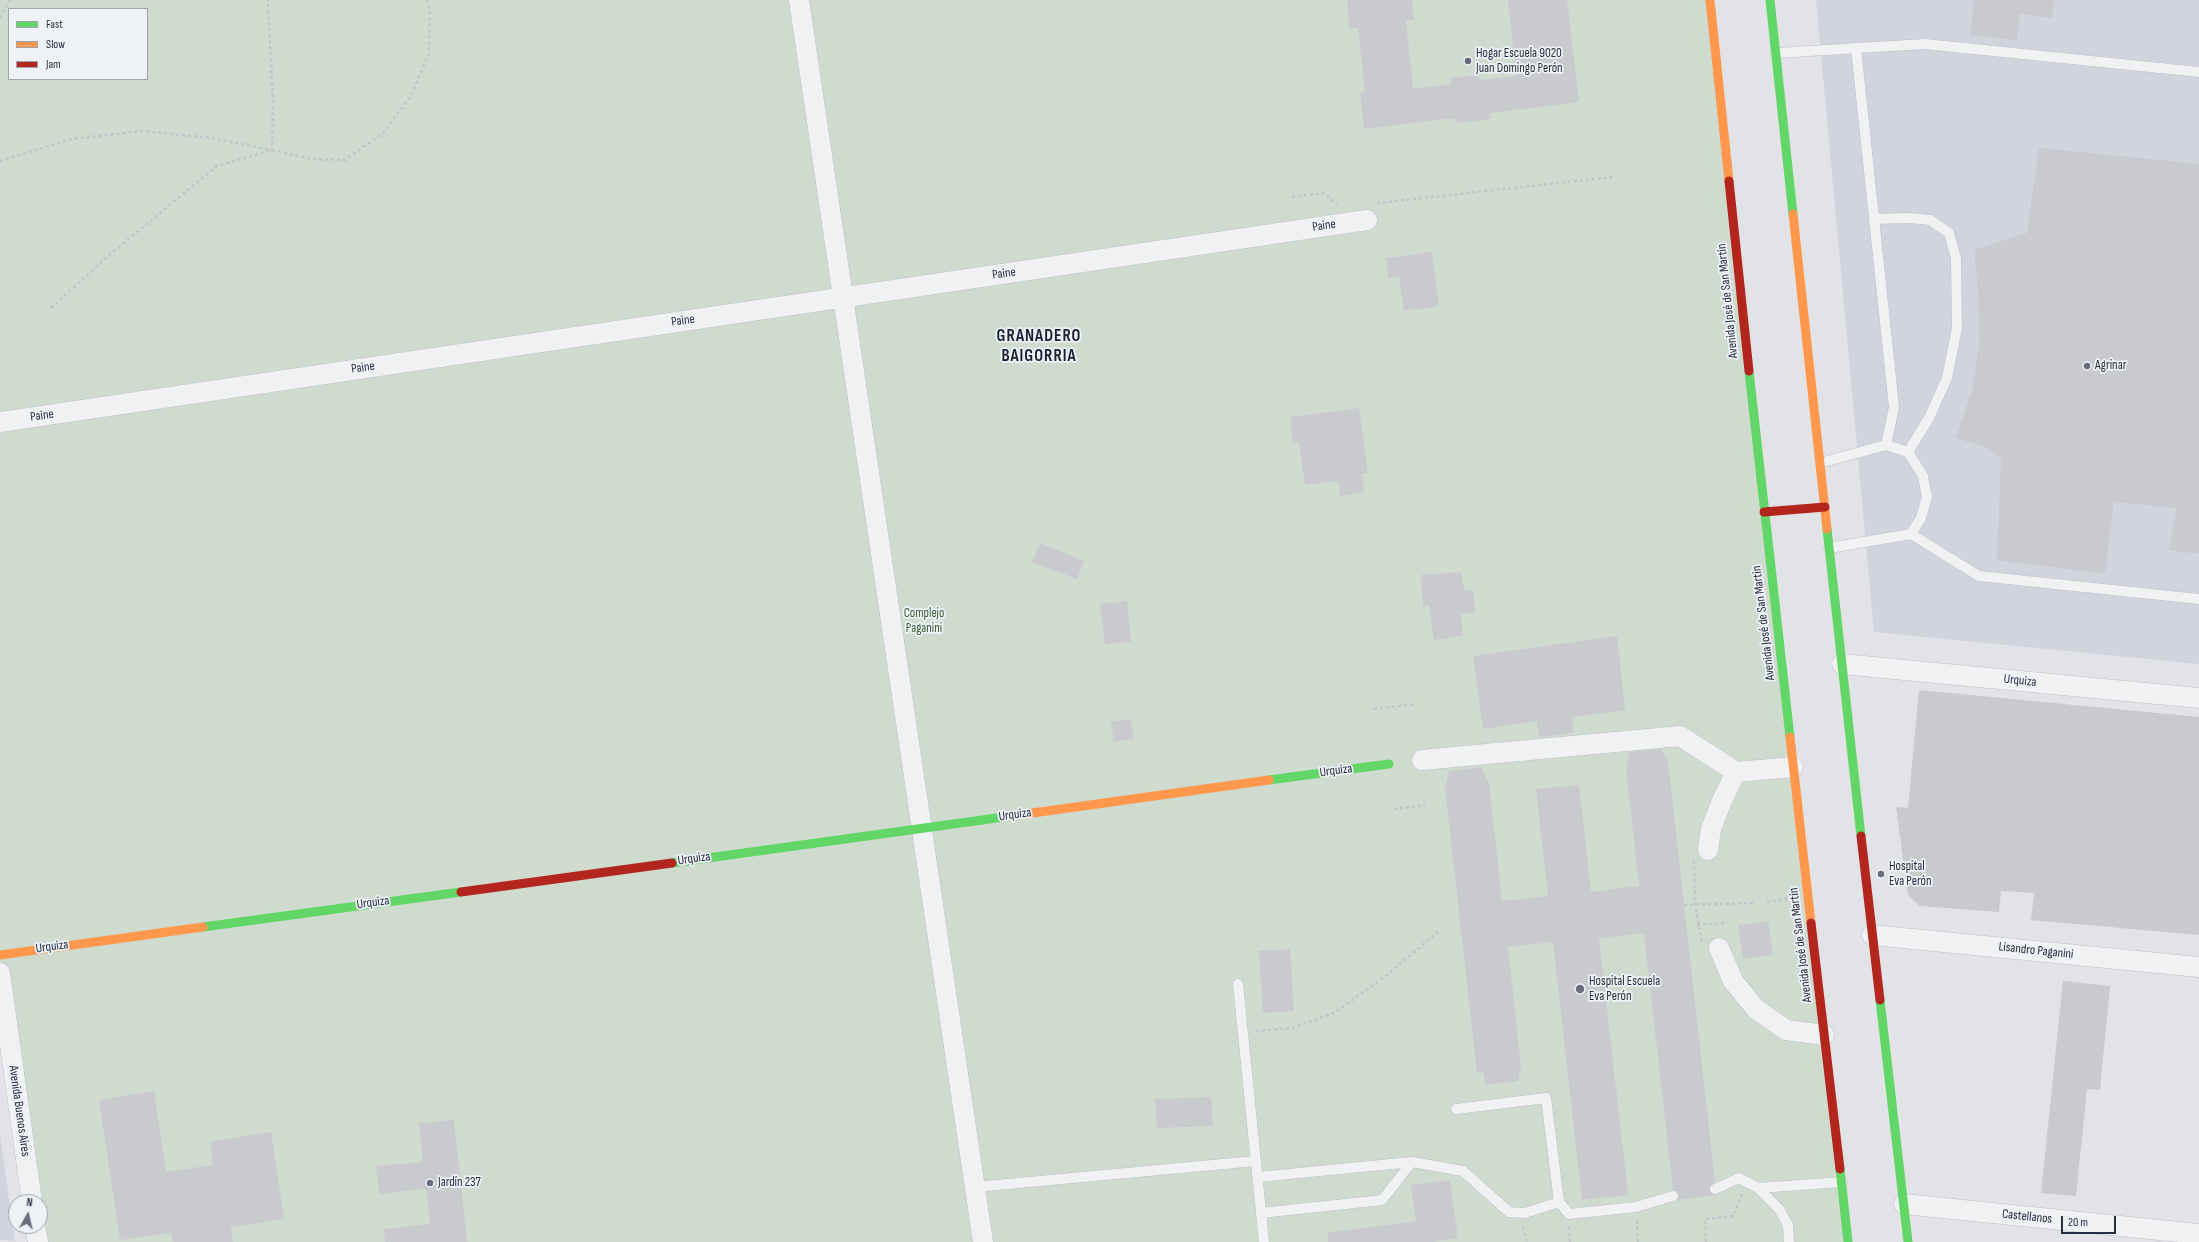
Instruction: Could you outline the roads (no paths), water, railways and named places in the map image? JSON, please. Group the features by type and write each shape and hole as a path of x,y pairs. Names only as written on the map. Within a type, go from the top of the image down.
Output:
{"main road":[{"name":"Avenida José de San Martín","path":"1710,0 1764,512 1848,1242"},
{"path":"1770,0 1829,548 1908,1242"},
{"path":"1764,512 1825,507"},
{"name":"Urquiza","path":"0,955 1389,764"}],"street":[{"path":"799,0 983,1242"},
{"name":"Paine","path":"0,422 843,298 1370,212"},
{"name":"Urquiza","path":"1842,664 2199,698"},
{"path":"1422,760 1680,736 1736,772 1793,767"},
{"path":"1702,854 1711,829 1736,772"},
{"name":"Lisandro Paganini","path":"1872,935 2199,967"},
{"path":"1711,947 1733,981 1756,1009 1786,1030 1824,1035"},
{"name":"Avenida Buenos Aires","path":"0,973 31,1194"},
{"name":"Castellanos","path":"1904,1204 2199,1234"}],"lane":[{"path":"1776,53 1925,44 2199,72"},
{"path":"1856,48 1894,407 1886,445"},
{"path":"1874,219 1909,218 1930,220 1949,233 1956,258 1957,328 1947,378 1929,418 1908,452"},
{"path":"1820,463 1886,445 1908,452 1923,476 1927,497 1921,518 1910,534"},
{"path":"1829,548 1910,534 1979,576 2199,599"},
{"path":"1238,984 1264,1242"},
{"path":"1456,1109 1546,1098 1559,1202 1569,1214 1636,1207 1673,1196"},
{"path":"975,1187 1256,1161"},
{"path":"1258,1177 1412,1162 1463,1171 1509,1212 1525,1212 1559,1202"},
{"path":"1261,1213 1382,1200 1412,1162"},
{"path":"1716,1189 1739,1178 1758,1188 1779,1209 1788,1225 1789,1242"},
{"path":"1758,1188 1842,1182"}],"place":[{"name":"Hogar Escuela 9020 Juan Domingo Perón","path":"1468,61"},
{"name":"Agrinar","path":"2087,366"},
{"name":"Hospital Eva Perón","path":"1881,874"},
{"name":"Hospital Escuela Eva Perón","path":"1580,989"},
{"name":"Jardín 237","path":"430,1183"}],"district":[{"name":"GRANADERO BAIGORRIA","path":"1039,347"}],"park label":[{"name":"Complejo Paganini","path":"924,622"}]}
